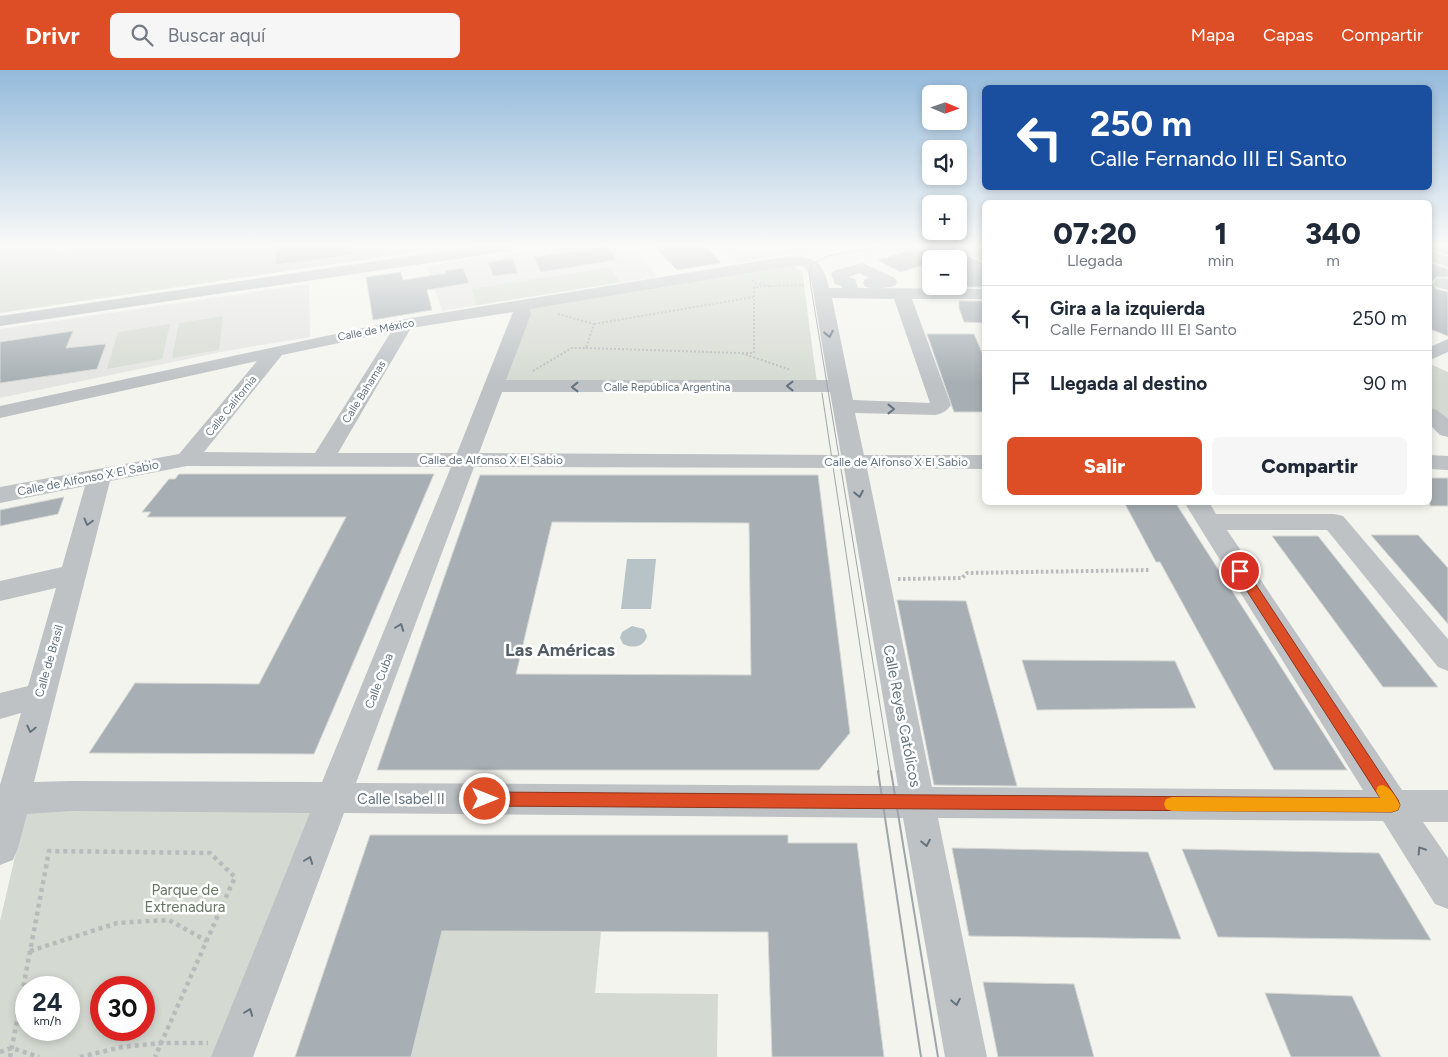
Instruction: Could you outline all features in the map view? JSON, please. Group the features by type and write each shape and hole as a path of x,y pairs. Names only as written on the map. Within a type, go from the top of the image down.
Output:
{"street":[{"path":"0,321 197,292"},
{"name":"Calle de México","path":"0,412 406,324 522,304 617,292"},
{"name":"Calle Reyes Católicos","path":"822,292 966,1057"},
{"path":"891,292 982,294"},
{"path":"841,395 868,408 936,409 941,405 901,293"},
{"name":"Calle Cuba","path":"235,1050 466,459 500,387 522,314 522,304"},
{"name":"Calle Bahamas","path":"322,460 406,324"},
{"path":"1432,355 1448,345"},
{"name":"Calle California","path":"187,459 275,352"},
{"path":"1432,357 1448,366"},
{"name":"Calle República Argentina","path":"500,387 841,395"},
{"path":"1432,416 1448,430"},
{"name":"Calle de Alfonso X El Sabio","path":"0,495 187,459 982,462"},
{"path":"1432,462 1448,463"},
{"name":"Calle de Brasil","path":"0,848 100,475"},
{"path":"1203,512 1334,522 1448,659"},
{"path":"1203,512 1448,891"},
{"path":"0,591 74,574"},
{"path":"0,706 40,695"},
{"name":"Calle Isabel II","path":"14,799 71,796 1448,806"}],"path":[{"path":"500,387 572,348 754,353 754,292"},
{"path":"558,314 594,324 754,297"},
{"path":"586,348 594,324"},
{"path":"741,353 794,371"},
{"path":"875,579 962,578 967,573 1150,570"},
{"path":"10,1057 49,851 210,853 235,877 155,1057"},
{"path":"30,951 117,923 126,922 169,920 207,941"},
{"path":"80,1057 122,1046 161,1043 235,1050"},
{"path":"0,1052 12,1048 39,1057"}],"shaded area":[{"path":"254,292 309,292 310,337 226,351 0,398 0,329"},
{"path":"436,292 562,292 442,311"},
{"path":"627,559 656,559 651,609 621,609"},
{"path":"632,626 644,629 647,636 641,645 631,646 623,644 620,638 622,632"}],"green space":[{"path":"0,292 143,292 0,313"},
{"path":"473,292 557,292 476,305"},
{"path":"627,292 805,292 817,383 503,386 531,308"},
{"path":"223,316 219,350 172,358 179,323"},
{"path":"170,324 162,359 107,369 118,332"},
{"path":"1432,365 1448,372 1448,425 1432,410"},
{"name":"Parque de Extrenadura","path":"28,801 328,802 228,1057 0,1057 0,921"},
{"path":"442,931 601,932 595,993 718,994 717,1057 411,1057"}],"building":[{"path":"368,292 428,292 432,310 373,320"},
{"path":"1432,292 1448,292 1448,336 1432,330"},
{"path":"959,301 982,301 982,323 964,322 959,308"},
{"path":"73,331 66,348 106,344 97,369 0,383 0,342"},
{"path":"927,334 974,334 982,353 982,412 954,412"},
{"path":"179,474 434,474 314,754 89,753 135,683 259,684 346,517 147,517 151,512 142,512 169,479 175,479"},
{"path":"480,475 818,475 850,733 819,770 377,770","holes":["552,522 749,523 751,675 516,674"]},
{"path":"1432,478 1448,478 1448,506 1430,506 1432,505"},
{"path":"64,497 58,514 0,526 0,510"},
{"path":"1126,505 1177,505 1347,770 1274,770 1160,562 1156,562"},
{"path":"1371,535 1418,535 1448,568 1448,624"},
{"path":"1272,536 1318,536 1438,687 1383,687"},
{"path":"897,600 966,601 1017,786 934,785"},
{"path":"1022,660 1175,661 1196,708 1037,710"},
{"path":"370,835 788,835 788,843 857,843 884,1057 772,1057 768,932 442,931 411,1057 295,1057"},
{"path":"952,848 1148,852 1181,939 969,936"},
{"path":"1182,849 1379,853 1431,940 1218,937"},
{"path":"983,982 1074,984 1094,1057 998,1057"},
{"path":"1265,993 1352,996 1381,1057 1291,1057"}],"tram line":[{"path":"812,292 891,772"},
{"path":"822,393 879,772"},
{"path":"878,771 921,1057"},
{"path":"891,771 938,1057"}],"slow traffic":[{"path":"1172,804 1392,805 1383,791"}],"district":[{"name":"Las Américas","path":"560,650"}],"route":[{"path":"485,799 1392,805 1240,571"}]}
